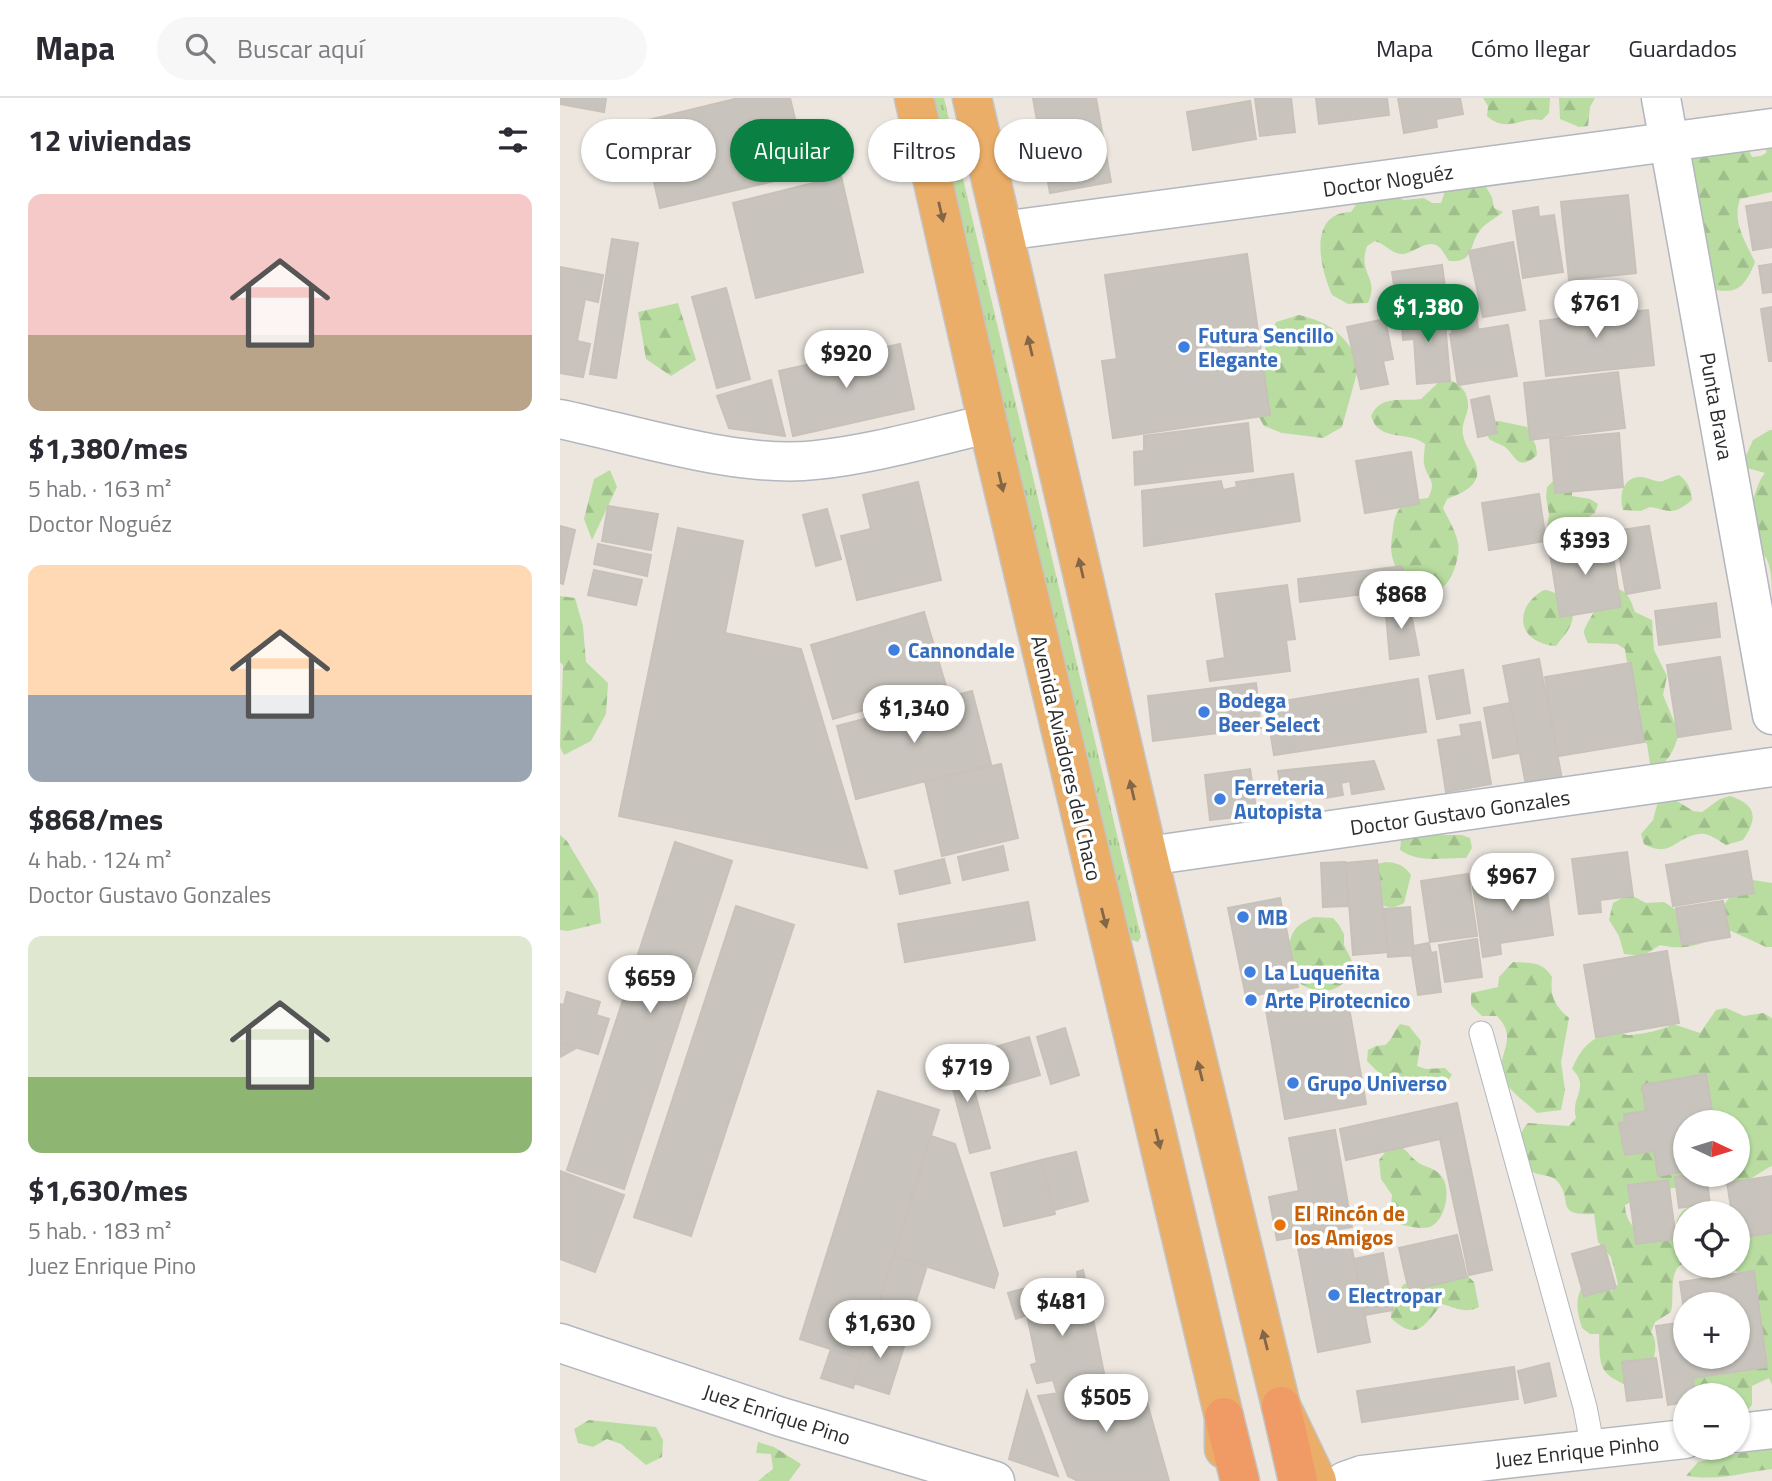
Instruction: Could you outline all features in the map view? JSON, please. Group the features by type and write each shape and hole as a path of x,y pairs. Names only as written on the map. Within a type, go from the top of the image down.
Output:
{"highway":[{"name":"Avenida Aviadores del Chaco","path":"914,98 988,424 1224,1417 1224,1481"},
{"path":"972,98 1147,856 1298,1481"},
{"path":"1281,1406 1317,1481"},
{"path":"1224,1417 1240,1481"}],"street":[{"name":"Punta Brava","path":"1661,98 1772,715"},
{"name":"Doctor Noguéz","path":"1003,231 1772,128"},
{"path":"560,419 711,453 772,461 814,461 988,424"},
{"name":"Doctor Gustavo Gonzales","path":"1147,856 1772,767"},
{"name":"Juez Enrique Pino","path":"560,1343 781,1417 995,1481"},
{"path":"1750,1432 1772,1429"},
{"name":"Juez Enrique Pinho","path":"1345,1481 1362,1475 1673,1440"}],"lane":[{"path":"1481,1033 1584,1407 1593,1449"}],"green space":[{"path":"932,98 944,98 949,119 937,119"},
{"path":"1483,98 1550,98 1549,113 1542,120 1501,124 1487,116 1488,106"},
{"path":"1559,98 1595,98 1590,107 1588,126 1579,127 1560,119"},
{"path":"1772,130 1772,192 1740,199 1738,207 1741,231 1755,262 1747,279 1737,288 1724,291 1705,287 1690,151 1743,139 1752,157 1761,156 1766,153"},
{"path":"1475,169 1492,197 1494,208 1503,212 1481,229 1468,256 1458,261 1449,261 1435,244 1398,254 1375,241 1367,246 1365,255 1372,287 1368,303 1348,304 1332,295 1321,257 1322,232 1328,222 1337,215 1351,212 1356,205 1357,195 1396,197 1404,200 1424,198 1432,203 1441,203 1447,185"},
{"path":"951,182 964,182 1141,937 1138,942 1129,939"},
{"path":"678,303 696,360 671,376 646,359 638,312"},
{"path":"1299,315 1320,322 1335,331 1360,362 1342,427 1323,438 1282,433 1264,426 1254,405 1257,375 1276,322"},
{"path":"1441,380 1457,384 1466,395 1468,407 1463,435 1477,472 1474,483 1447,499 1443,508 1457,539 1458,556 1447,583 1439,590 1430,592 1420,591 1403,578 1396,568 1391,549 1394,521 1399,509 1408,502 1428,498 1431,492 1432,483 1424,463 1425,444 1380,430 1371,416 1380,404 1392,400 1421,399"},
{"path":"1499,421 1527,427 1537,455 1521,463 1505,447 1489,439 1486,430 1490,422"},
{"path":"1770,430 1772,592 1768,563 1752,543 1750,536 1754,496 1765,473 1747,468 1745,458 1753,440"},
{"path":"610,470 617,487 592,540 584,519 594,479"},
{"path":"1679,475 1685,480 1692,500 1680,508 1672,511 1650,507 1641,511 1623,510 1623,488 1630,480 1641,477 1660,481"},
{"path":"1554,480 1564,480 1572,485 1572,496 1590,499 1598,504 1595,513 1566,537 1546,535 1549,515 1547,487"},
{"path":"1611,587 1627,595 1635,612 1652,620 1654,650 1667,676 1663,695 1679,733 1670,755 1659,766 1650,764 1647,744 1639,738 1640,710 1625,649 1617,644 1588,643 1584,635 1588,623"},
{"path":"1544,590 1560,596 1572,610 1571,624 1556,646 1533,638 1523,623 1527,606"},
{"path":"560,596 575,598 583,626 586,662 608,683 606,714 591,741 564,755 560,747 563,665 560,662"},
{"path":"1730,796 1746,804 1752,813 1751,825 1743,840 1726,845 1702,834 1691,836 1667,848 1653,848 1644,844 1641,834 1653,820 1658,801 1677,801 1693,811 1702,812 1720,799"},
{"path":"1424,829 1442,835 1462,835 1470,838 1472,848 1466,858 1432,859 1416,857 1400,850 1401,840 1406,832"},
{"path":"560,835 567,841 598,893 601,923 568,931 560,930"},
{"path":"1386,862 1400,865 1411,875 1404,903 1393,907 1376,900 1377,864"},
{"path":"1753,880 1772,883 1772,947 1766,947 1731,931 1688,947 1660,945 1643,956 1624,954 1619,936 1609,920 1613,903 1629,894 1646,903 1664,902 1696,923 1720,909 1736,887"},
{"path":"1314,917 1333,918 1339,925 1344,934 1344,945 1353,963 1343,983 1332,990 1303,986 1293,973 1290,945 1293,933 1301,924"},
{"path":"1513,962 1536,964 1548,972 1552,977 1554,1000 1569,1018 1561,1062 1565,1090 1561,1110 1537,1113 1509,1087 1501,1069 1507,1040 1504,1025 1497,1016 1482,1016 1471,1005 1471,993 1498,987 1499,977"},
{"path":"1726,1008 1744,1016 1763,1013 1772,1018 1772,1166 1750,1179 1750,1110 1673,1110 1673,1187 1679,1187 1644,1195 1625,1205 1630,1222 1651,1242 1672,1239 1673,1236 1674,1278 1671,1312 1655,1322 1651,1332 1655,1342 1653,1360 1648,1371 1628,1386 1606,1372 1601,1361 1599,1334 1590,1334 1582,1328 1577,1306 1584,1284 1594,1282 1612,1291 1618,1284 1611,1257 1598,1242 1594,1214 1581,1214 1569,1209 1556,1180 1534,1173 1526,1166 1520,1154 1519,1141 1528,1123 1569,1126 1576,1118 1580,1081 1572,1069 1579,1055 1594,1039 1616,1032 1629,1035 1648,1032 1673,1024 1700,1033 1716,1010"},
{"path":"1400,1024 1409,1026 1421,1041 1417,1066 1426,1069 1445,1068 1452,1075 1446,1083 1399,1095 1391,1090 1367,1061 1368,1050 1385,1045"},
{"path":"1399,1145 1419,1163 1437,1172 1445,1182 1444,1210 1432,1226 1418,1228 1394,1223 1390,1214 1392,1195 1381,1179 1379,1160 1390,1146"},
{"path":"1769,1228 1772,1230 1772,1385 1769,1378 1752,1386 1750,1407 1750,1383 1694,1383 1690,1376 1716,1369 1750,1369 1752,1343 1762,1326 1755,1320 1759,1302 1745,1278 1750,1278 1750,1234 1753,1237"},
{"path":"1451,1269 1460,1269 1474,1282 1479,1307 1465,1310 1442,1304 1425,1324 1414,1330 1407,1329 1391,1318 1392,1299 1404,1284 1435,1285"},
{"path":"589,1420 656,1427 663,1440 662,1457 646,1465 621,1444 607,1439 593,1447 578,1443 574,1429"},
{"path":"758,1442 774,1447 801,1464 789,1481 758,1481 773,1469 771,1454 756,1453"},
{"path":"1772,1449 1772,1469 1721,1477 1686,1476 1698,1462 1750,1460 1750,1452"}],"building":[{"path":"560,98 606,98 604,112 560,104"},
{"path":"739,98 790,98 795,119 730,119 730,182 770,182 660,208 654,182 716,182 716,119 652,119"},
{"path":"1033,98 1096,98 1100,119 1037,119"},
{"path":"1255,98 1291,98 1295,132 1260,136"},
{"path":"1316,98 1387,98 1389,115 1319,124"},
{"path":"1398,98 1460,98 1463,114 1436,119 1437,127 1404,133"},
{"path":"1250,101 1256,139 1193,150 1187,112"},
{"path":"1107,160 1111,182 1050,193 1048,182 1107,182"},
{"path":"817,182 842,182 863,272 756,298 733,203"},
{"path":"1628,195 1636,273 1569,280 1561,202"},
{"path":"1772,202 1772,247 1753,250 1746,206"},
{"path":"1538,207 1539,217 1554,215 1563,272 1523,278 1513,211"},
{"path":"612,239 638,243 616,378 590,374"},
{"path":"1513,242 1525,310 1483,317 1469,251"},
{"path":"1247,254 1270,415 1113,438 1102,361 1117,359 1105,275"},
{"path":"1772,264 1772,292 1763,293 1759,266"},
{"path":"1442,265 1447,302 1398,310 1392,272"},
{"path":"560,267 603,275 598,302 585,299 577,341 590,344 583,377 560,373"},
{"path":"726,288 750,379 717,388 692,297"},
{"path":"1571,295 1597,296 1597,315 1648,310 1654,365 1546,376 1540,321 1571,317"},
{"path":"1474,299 1478,328 1452,332 1448,303"},
{"path":"1772,307 1772,361 1769,361 1761,309"},
{"path":"1444,309 1450,381 1417,384 1414,339 1403,340 1401,313"},
{"path":"1385,319 1393,359 1383,361 1388,384 1361,389 1347,327"},
{"path":"1508,325 1517,376 1458,385 1450,334"},
{"path":"900,344 914,409 793,436 779,371"},
{"path":"1618,372 1625,428 1530,440 1524,383"},
{"path":"771,380 785,436 729,428 717,396"},
{"path":"1489,396 1497,433 1478,437 1471,400"},
{"path":"1248,423 1253,471 1135,485 1134,452 1144,451 1144,436"},
{"path":"1619,433 1623,487 1555,493 1550,439"},
{"path":"1411,452 1419,504 1365,513 1356,461"},
{"path":"1293,474 1300,521 1144,546 1142,491 1221,481 1223,490 1237,487 1236,482"},
{"path":"918,482 941,580 857,600 841,536 871,529 863,495"},
{"path":"1539,494 1546,541 1489,550 1482,503"},
{"path":"608,506 658,514 651,550 602,541"},
{"path":"827,509 841,559 816,566 803,515"},
{"path":"560,526 575,530 563,584 560,583"},
{"path":"1649,526 1660,588 1626,594 1615,531"},
{"path":"678,528 743,541 725,633 801,649 867,868 619,816"},
{"path":"1610,538 1621,607 1560,617 1549,547"},
{"path":"598,544 651,555 647,576 594,564"},
{"path":"1402,566 1406,600 1382,603 1380,592 1300,602 1298,579"},
{"path":"594,570 642,580 636,605 588,595"},
{"path":"1287,585 1295,639 1286,640 1290,671 1210,681 1207,661 1225,658 1216,594"},
{"path":"1409,603 1419,655 1390,659 1385,605"},
{"path":"1716,603 1720,637 1659,645 1655,611"},
{"path":"924,612 946,686 833,719 811,645"},
{"path":"1720,657 1731,729 1678,737 1667,665"},
{"path":"1539,659 1562,779 1526,785 1503,666"},
{"path":"1631,663 1644,742 1558,756 1545,677"},
{"path":"1463,670 1470,713 1437,719 1429,676"},
{"path":"1418,679 1426,732 1274,755 1266,704"},
{"path":"1256,683 1261,728 1153,741 1148,696"},
{"path":"972,691 991,764 856,799 837,726"},
{"path":"1510,703 1519,753 1493,758 1484,708"},
{"path":"1480,722 1491,784 1446,792 1438,740 1462,736 1460,725"},
{"path":"1374,761 1384,789 1352,794 1350,781 1341,783 1343,795 1324,798 1321,786 1281,788 1278,771"},
{"path":"1001,764 1018,838 942,856 925,781"},
{"path":"1250,769 1257,815 1210,820 1205,775"},
{"path":"675,842 732,861 624,1189 567,1170"},
{"path":"1003,846 1008,870 963,880 958,857"},
{"path":"1747,851 1754,893 1673,906 1666,865"},
{"path":"1627,852 1633,896 1600,900 1601,912 1579,914 1572,859"},
{"path":"944,859 950,883 900,894 895,871"},
{"path":"1377,860 1388,952 1353,955 1346,863"},
{"path":"1345,862 1348,906 1323,907 1321,863"},
{"path":"1468,874 1477,936 1430,942 1421,881"},
{"path":"1545,877 1553,935 1500,943 1501,954 1483,957 1473,887"},
{"path":"1280,898 1298,987 1246,997 1228,908"},
{"path":"1723,901 1730,937 1682,945 1676,908"},
{"path":"1028,902 1035,940 905,962 898,924"},
{"path":"736,906 794,925 691,1236 634,1217"},
{"path":"1410,907 1414,955 1388,957 1384,909"},
{"path":"1477,939 1482,977 1445,982 1439,945"},
{"path":"1429,943 1431,953 1436,952 1441,992 1418,995 1413,946"},
{"path":"1667,951 1679,1023 1596,1037 1584,965"},
{"path":"567,992 600,1002 596,1015 609,1019 598,1054 560,1043 560,1004 564,1005"},
{"path":"1347,996 1366,1104 1285,1119 1266,1010"},
{"path":"1065,1028 1079,1075 1051,1084 1037,1037"},
{"path":"1029,1037 1040,1075 986,1091 975,1053"},
{"path":"560,1043 576,1048 560,1057"},
{"path":"964,1053 990,1148 970,1153 945,1059"},
{"path":"1706,1074 1712,1110 1673,1110 1673,1173 1658,1176 1654,1151 1625,1155 1619,1123 1625,1122 1624,1114 1646,1111 1642,1085"},
{"path":"878,1091 939,1110 861,1359 800,1339"},
{"path":"1457,1103 1492,1270 1469,1275 1440,1139 1346,1160 1340,1129"},
{"path":"1335,1130 1352,1227 1277,1240 1269,1197 1299,1191 1289,1138"},
{"path":"931,1136 955,1144 998,1274 994,1288 894,1256"},
{"path":"1076,1152 1088,1201 1054,1210 1041,1160"},
{"path":"1041,1160 1055,1214 1004,1226 991,1173"},
{"path":"560,1171 624,1195 595,1272 560,1259"},
{"path":"1772,1176 1772,1233 1750,1236 1750,1201 1730,1201 1728,1187 1750,1187 1750,1179"},
{"path":"1668,1180 1673,1239 1636,1244 1628,1185"},
{"path":"1676,1187 1708,1187 1710,1201 1678,1201"},
{"path":"1457,1235 1467,1277 1409,1291 1399,1248"},
{"path":"1350,1239 1370,1342 1318,1352 1298,1248"},
{"path":"1604,1245 1616,1288 1584,1296 1572,1254"},
{"path":"1383,1253 1393,1310 1365,1315 1354,1259"},
{"path":"894,1256 927,1266 910,1320 877,1309"},
{"path":"1083,1270 1106,1383 1057,1393 1053,1380 1037,1383 1031,1365 1037,1363 1027,1315 1016,1319 1008,1293 1036,1285 1039,1305 1080,1296 1077,1272"},
{"path":"1754,1271 1767,1367 1693,1378 1694,1383 1673,1383 1673,1404 1668,1405 1656,1326 1673,1324 1673,1369 1750,1369 1750,1292 1681,1292 1680,1282 1707,1278 1750,1278 1750,1272"},
{"path":"872,1325 907,1337 889,1394 854,1383"},
{"path":"831,1349 861,1359 853,1388 821,1378"},
{"path":"1656,1358 1662,1397 1627,1401 1622,1362"},
{"path":"1549,1363 1556,1396 1525,1403 1518,1371"},
{"path":"1514,1367 1518,1399 1362,1422 1357,1391"},
{"path":"1141,1381 1169,1481 1078,1481 1068,1476 1038,1396"},
{"path":"1027,1391 1058,1476 1009,1459"}],"place":[{"name":"Futura Sencillo Elegante","path":"1184,347"},
{"name":"Cannondale","path":"894,650"},
{"name":"Bodega Beer Select","path":"1204,712"},
{"name":"Ferreteria Autopista","path":"1220,799"},
{"name":"MB","path":"1243,917"},
{"name":"La Luqueñita","path":"1250,972"},
{"name":"Arte Pirotecnico","path":"1251,1000"},
{"name":"Grupo Universo","path":"1293,1083"},
{"name":"El Rincón de los Amigos","path":"1280,1225"},
{"name":"Electropar","path":"1334,1295"}]}
